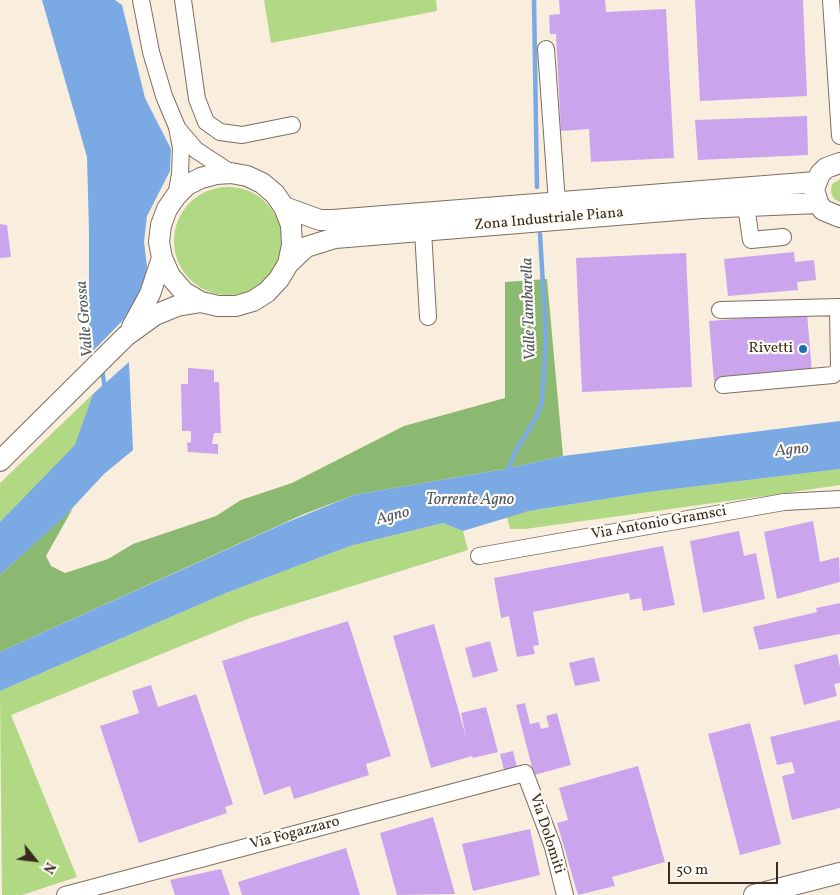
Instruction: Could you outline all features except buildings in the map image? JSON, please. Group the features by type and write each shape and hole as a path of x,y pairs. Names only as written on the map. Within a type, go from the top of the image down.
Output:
{"main road":[{"path":"840,163 826,168 816,182 815,197 818,203 831,215 840,216"},
{"name":"Zona Industriale Piana","path":"288,264 292,245 291,225 284,207 262,183 247,176 231,173 201,178 187,185 166,210 161,225 159,242 162,258 170,276 184,292 201,302 218,306 236,306 252,301 267,292 279,279 288,264 306,247 321,241 422,230 746,206 818,203"},
{"name":"Zona Industriale Piana","path":"284,207 320,220 333,220 816,182"},
{"path":"126,336 150,294 162,258"},
{"path":"0,461 126,336 164,310 201,302"},
{"path":"754,895 840,873"}],"street":[{"path":"141,0 151,52 164,96 177,127 181,148 180,174 176,196"},
{"path":"183,0 197,99 206,122 220,132 242,135 292,125"},
{"path":"831,0 840,136"},
{"path":"546,49 557,203"},
{"path":"177,127 196,150 231,173"},
{"path":"746,206 751,240 783,238"},
{"path":"422,230 428,317"},
{"path":"720,310 839,307 839,370 833,375 723,385"},
{"name":"Via Antonio Gramsci","path":"479,556 784,502 840,499"},
{"name":"Via Fogazzaro","path":"65,895 525,774"},
{"name":"Via Dolomiti","path":"525,774 553,847 565,895"}],"green space":[{"path":"264,0 436,0 437,11 271,43"},
{"path":"840,179 840,202 834,199 831,192 832,184"},
{"path":"228,187 249,191 266,203 278,220 282,241 278,262 266,279 249,291 228,295 207,291 190,279 178,262 174,241 178,220 190,203 207,191"},
{"path":"547,279 563,456 510,468 354,495 304,514 0,652 0,575 73,508 46,556 51,566 65,573 108,559 133,544 216,516 241,500 292,483 404,426 505,398 505,282"},
{"path":"93,394 76,445 0,522 0,483"},
{"path":"840,469 840,485 779,494 525,529 510,529 507,517 529,511 649,492"},
{"path":"443,523 463,531 468,550 250,618 11,715 77,877 22,895 2,895 0,691 226,593 350,546"}],"water":[{"path":"42,0 115,0 122,5 145,98 171,149 170,171 147,216 144,242 147,266 144,289 130,313 89,355 87,157"},
{"path":"129,362 133,450 104,474 64,517 0,575 0,522 75,445 93,394"},
{"name":"Torrente Agno","path":"840,421 840,469 649,492 529,511 463,531 443,523 350,546 226,593 0,691 0,652 283,524 354,495 510,468 563,456"}],"waterway":[{"name":"Valle Tambarella","path":"534,0 537,187"},
{"name":"Valle Tambarella","path":"507,474 514,454 537,416 542,401 546,337 540,234"},
{"name":"Valle Grossa","path":"102,369 105,389"}],"place":[{"name":"Rivetti","path":"803,349"}],"water label":[{"name":"Agno","path":"792,451"},
{"name":"Agno","path":"393,517"}]}
